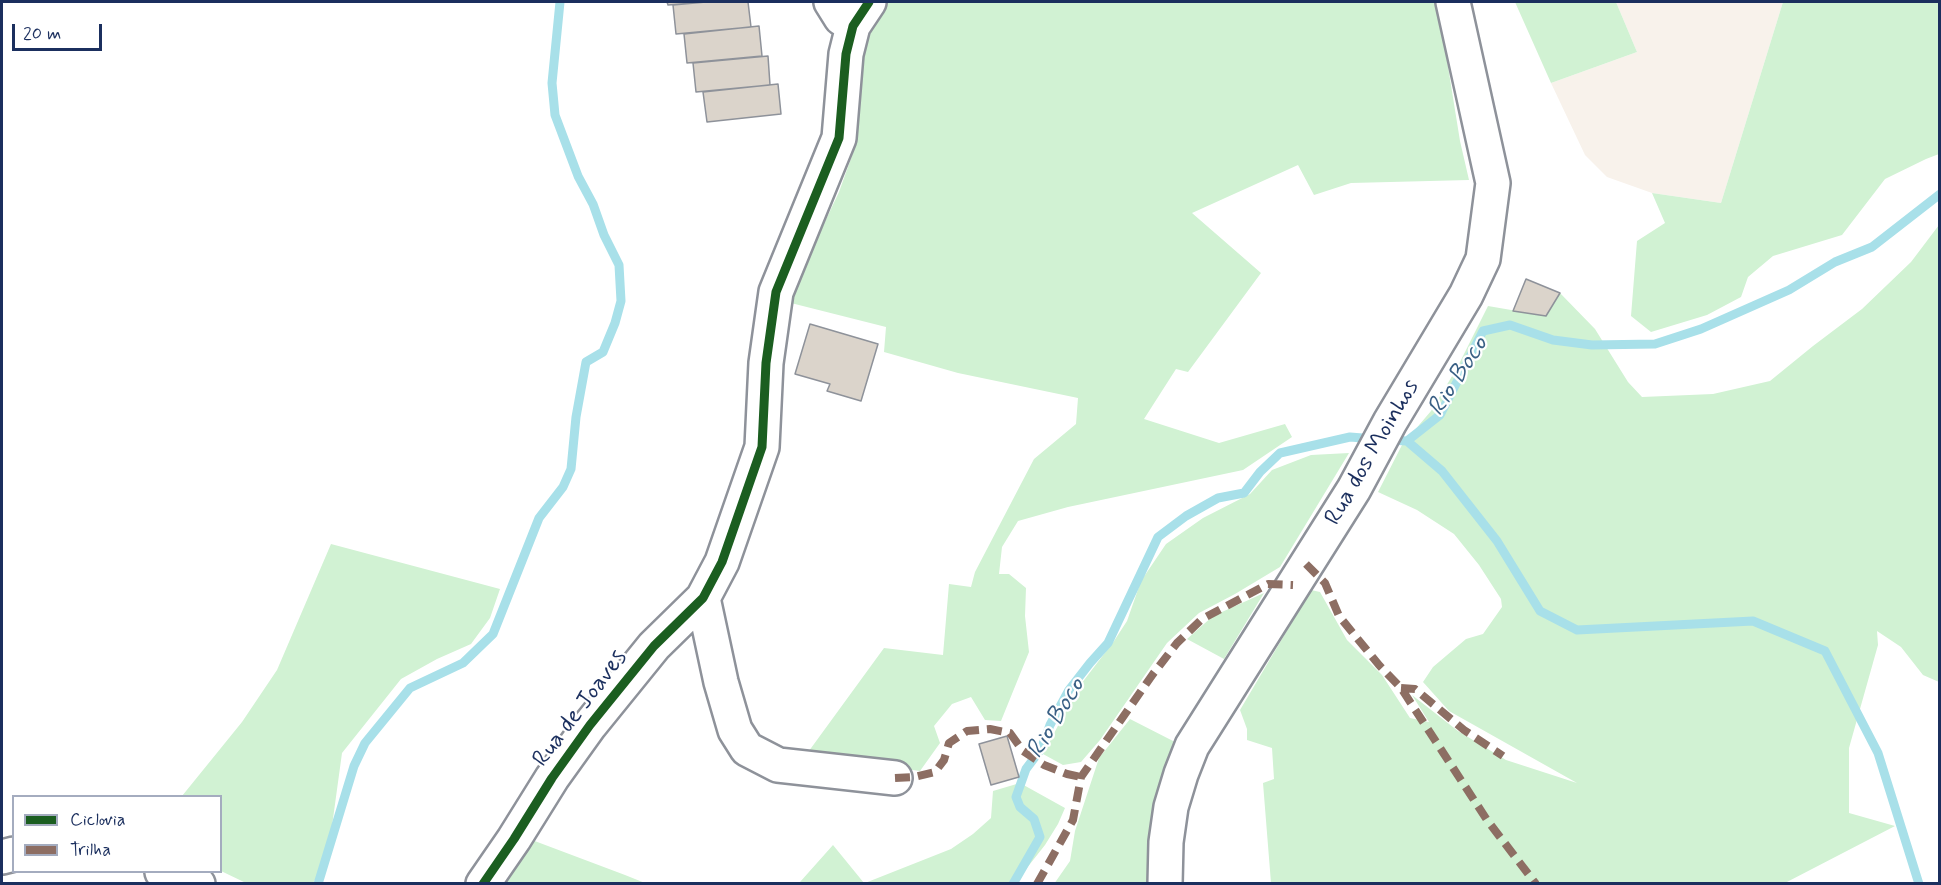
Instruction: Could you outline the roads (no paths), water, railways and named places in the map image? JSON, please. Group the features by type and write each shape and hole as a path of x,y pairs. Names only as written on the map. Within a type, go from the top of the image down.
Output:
{"street":[{"path":"831,2 841,18 861,14"},
{"name":"Rua dos Moinhos","path":"1165,884 1166,842 1171,807 1192,746 1354,489 1390,422 1466,295 1483,259 1493,183 1453,2"},
{"name":"Rua de Joaves","path":"483,884 552,778 590,725 654,646 703,598 722,562 762,447 766,363 776,292 839,138 846,54 861,14"},
{"path":"703,598 735,730 747,749 778,765 895,778"},
{"path":"165,873 198,884"}],"waterway":[{"path":"318,884 354,766 365,743 410,688 463,663 493,634 539,518 563,487 571,469 576,417 586,362 603,352 615,323 621,301 619,265 604,235 593,204 578,176 555,115 552,83 560,2"},
{"name":"Rio Boco","path":"1389,440 1407,441 1440,415 1483,331 1510,325 1553,340 1592,345 1655,344 1701,329 1789,290 1835,262 1872,247 1940,194"},
{"name":"Rio Boco","path":"1013,884 1040,837 1034,819 1020,807 1016,797 1026,769 1041,749 1050,725 1069,690 1108,643 1158,537 1186,516 1218,498 1244,493 1260,472 1280,453 1350,437 1375,439"},
{"path":"1407,441 1442,471 1497,541 1540,611 1577,630 1753,621 1825,651 1878,753 1919,884"}]}
